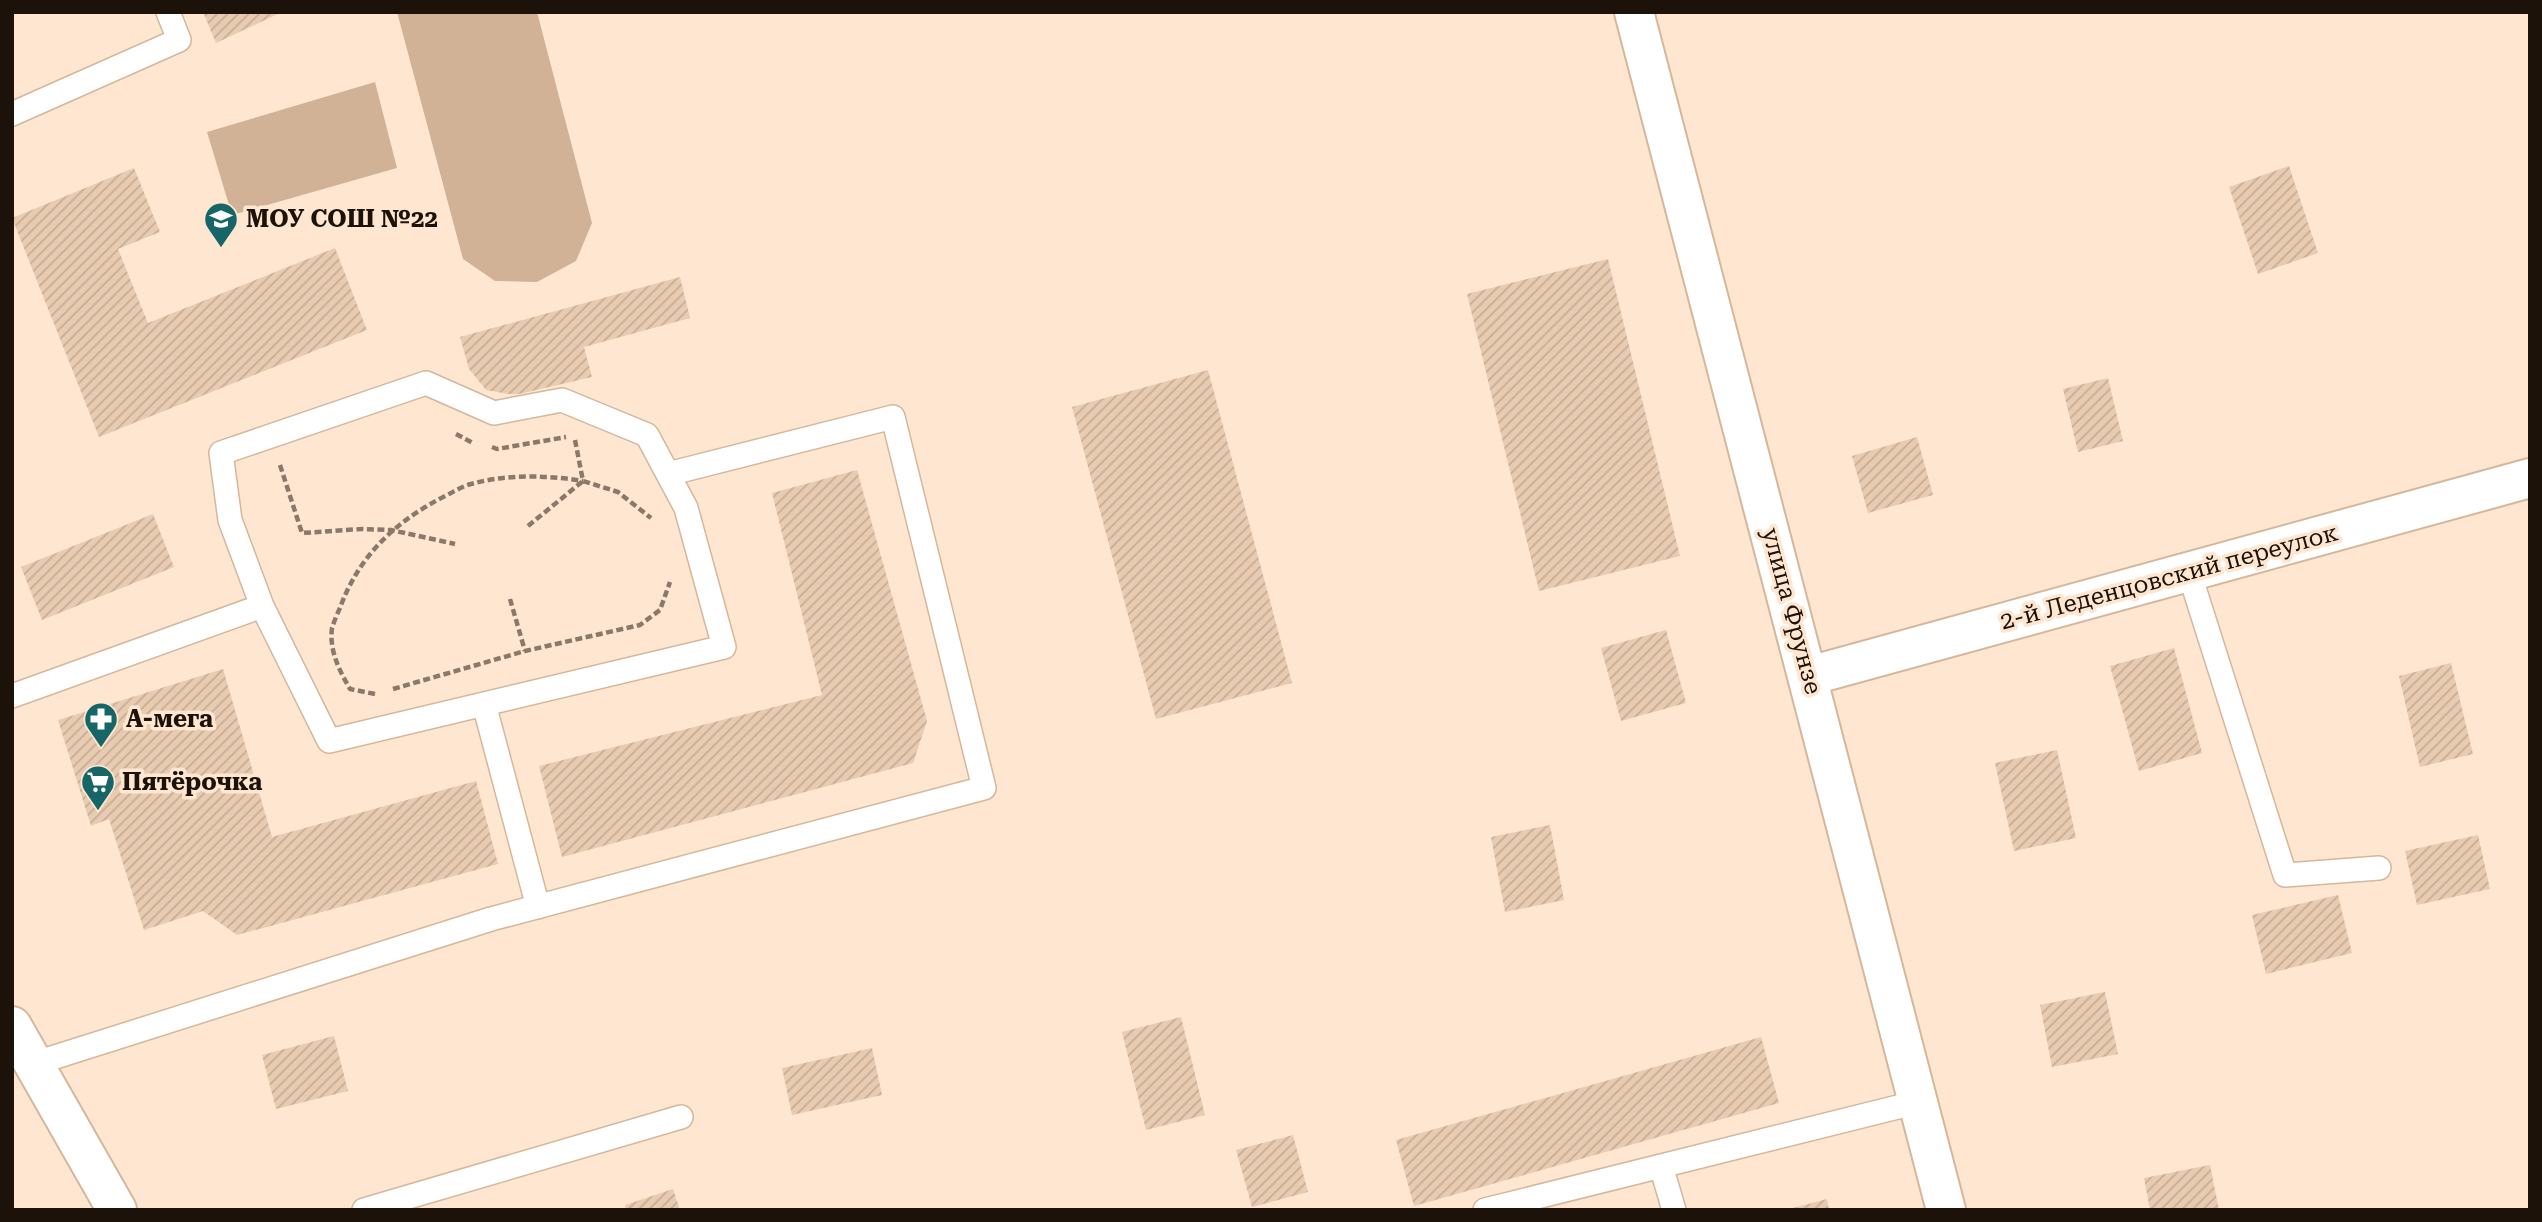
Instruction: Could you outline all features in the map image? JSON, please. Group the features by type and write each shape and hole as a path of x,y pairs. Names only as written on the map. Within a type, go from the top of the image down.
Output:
{"street":[{"name":"улица Фрунзе","path":"1634,12 1946,1210"},
{"name":"2-й Леденцовский переулок","path":"1809,676 2530,478"},
{"path":"12,1026 117,1210"}],"lane":[{"path":"12,114 179,40 168,12"},
{"path":"426,383 494,413 562,400 647,435 667,474 686,508 724,647 329,741 261,606 230,520 221,453 426,383"},
{"path":"33,1064 491,919 984,788 893,417 667,474"},
{"path":"2189,572 2285,875 2379,868"},
{"path":"12,696 261,606"},
{"path":"484,704 538,907"},
{"path":"1485,1210 1918,1102"},
{"path":"364,1210 681,1117"},
{"path":"1661,1166 1674,1210"}],"path":[{"path":"453,433 475,443"},
{"path":"486,446 497,449 574,436 583,481"},
{"path":"292,458 279,463 302,533 391,530 455,544"},
{"path":"656,526 650,516 618,492 583,481 558,477 511,477 470,484 433,502 391,530 367,556 348,585 332,629 335,664 350,689 372,695 525,651 640,625 660,610 670,583 669,571"},
{"path":"528,526 583,481"},
{"path":"510,599 525,651"}],"shaded area":[{"path":"397,12 537,12 592,223 576,261 537,282 495,281 463,259"},
{"path":"375,82 397,168 232,215 207,132"}],"building":[{"path":"203,12 282,12 216,43"},
{"path":"2289,166 2318,253 2258,274 2229,187"},
{"path":"134,168 160,232 118,249 148,323 335,248 367,330 99,437 12,218"},
{"path":"1608,259 1680,556 1539,591 1467,294"},
{"path":"680,277 690,318 584,347 592,377 519,394 508,394 486,390 469,369 460,337"},
{"path":"1208,370 1292,683 1156,719 1072,407"},
{"path":"2108,378 2123,441 2078,452 2063,389"},
{"path":"1917,437 1933,495 1868,513 1852,456"},
{"path":"857,470 927,721 913,763 562,857 539,766 822,695 772,493"},
{"path":"153,514 174,567 42,620 21,567"},
{"path":"1666,630 1686,703 1621,721 1601,648"},
{"path":"2174,648 2202,753 2139,771 2110,666"},
{"path":"2451,663 2473,754 2420,767 2399,676"},
{"path":"223,669 272,837 476,781 498,864 237,935 203,911 144,930 109,819 91,826 58,720"},
{"path":"2057,750 2076,838 2014,851 1995,763"},
{"path":"1550,825 1564,900 1505,912 1491,837"},
{"path":"2478,835 2490,889 2417,905 2405,851"},
{"path":"2338,895 2352,953 2266,974 2252,915"},
{"path":"2105,992 2118,1054 2052,1067 2040,1005"},
{"path":"1181,1017 1205,1115 1146,1130 1122,1032"},
{"path":"334,1036 348,1091 276,1109 262,1055"},
{"path":"1761,1037 1779,1103 1414,1206 1396,1140"},
{"path":"872,1048 882,1095 792,1115 782,1068"},
{"path":"1293,1135 1308,1192 1252,1207 1236,1150"},
{"path":"2210,1165 2219,1210 2150,1210 2144,1178"},
{"path":"673,1189 680,1210 626,1210 625,1205"},
{"path":"1827,1199 1829,1210 1789,1210 1789,1209"}],"place":[{"name":"МОУ СОШ №22","path":"221,249"},
{"name":"А-мега","path":"101,749"},
{"name":"Пятёрочка","path":"98,812"}]}
